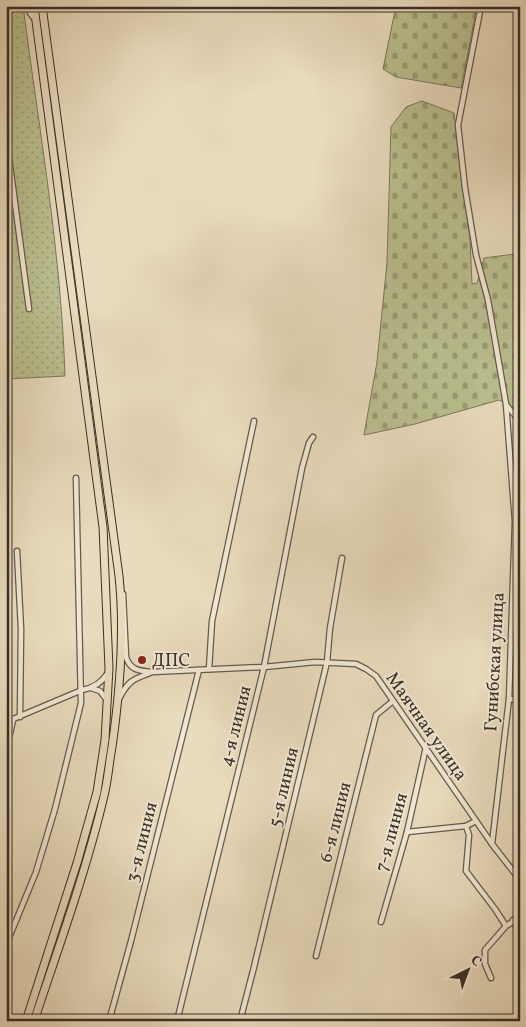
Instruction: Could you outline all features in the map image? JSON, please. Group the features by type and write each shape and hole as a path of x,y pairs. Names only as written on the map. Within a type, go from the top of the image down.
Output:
{"main road":[{"path":"26,1021 77,863 95,800 104,740 109,668 103,527 34,6"},
{"path":"34,1021 85,866 105,794 119,700 120,612 119,576 64,156 42,6"}],"street":[{"path":"25,6 37,25"},
{"name":"Гунибская улица","path":"481,6 458,125 465,188 476,254 488,300 506,404 515,521 509,699 492,844"},
{"path":"6,135 29,309"},
{"path":"506,404 520,421"},
{"path":"209,670 212,621 254,421"},
{"name":"4-я линия","path":"178,1021 264,666 302,468 309,443 313,437"},
{"path":"6,945 36,872 55,809 81,703 76,478"},
{"path":"17,552 21,629 20,717"},
{"name":"5-я линия","path":"240,1021 327,662 330,628 342,558"},
{"path":"119,576 124,599 126,656 128,664 137,670 152,672"},
{"name":"Маячная улица","path":"152,672 209,670 304,662 356,664 366,668 376,676 492,844 520,880"},
{"path":"6,722 91,688 106,677 109,668"},
{"name":"3-я линия","path":"108,1021 199,670"},
{"path":"119,700 123,690 135,678 152,672"},
{"path":"91,688 100,691 108,701"},
{"path":"509,699 520,700"},
{"name":"6-я линия","path":"316,956 376,715 393,701"},
{"path":"6,752 13,720"},
{"name":"7-я линия","path":"381,922 407,832 426,747"},
{"path":"407,832 466,826 476,821"},
{"path":"466,826 469,835 466,871 506,926"},
{"path":"491,978 485,964 485,950 506,926 520,917"},
{"path":"513,920 520,934"},
{"path":"520,1008 520,1019"}],"green space":[{"path":"6,6 23,6 54,237 63,330 65,376 6,379"},
{"path":"396,6 477,6 461,88 396,77 383,69"},
{"path":"422,101 454,113 470,239 472,284 477,283 484,258 515,254 520,282 520,404 516,409 499,400 415,424 364,435 377,362 387,263 391,127 406,107"}],"place":[{"name":"ДПС","path":"142,660"}]}
